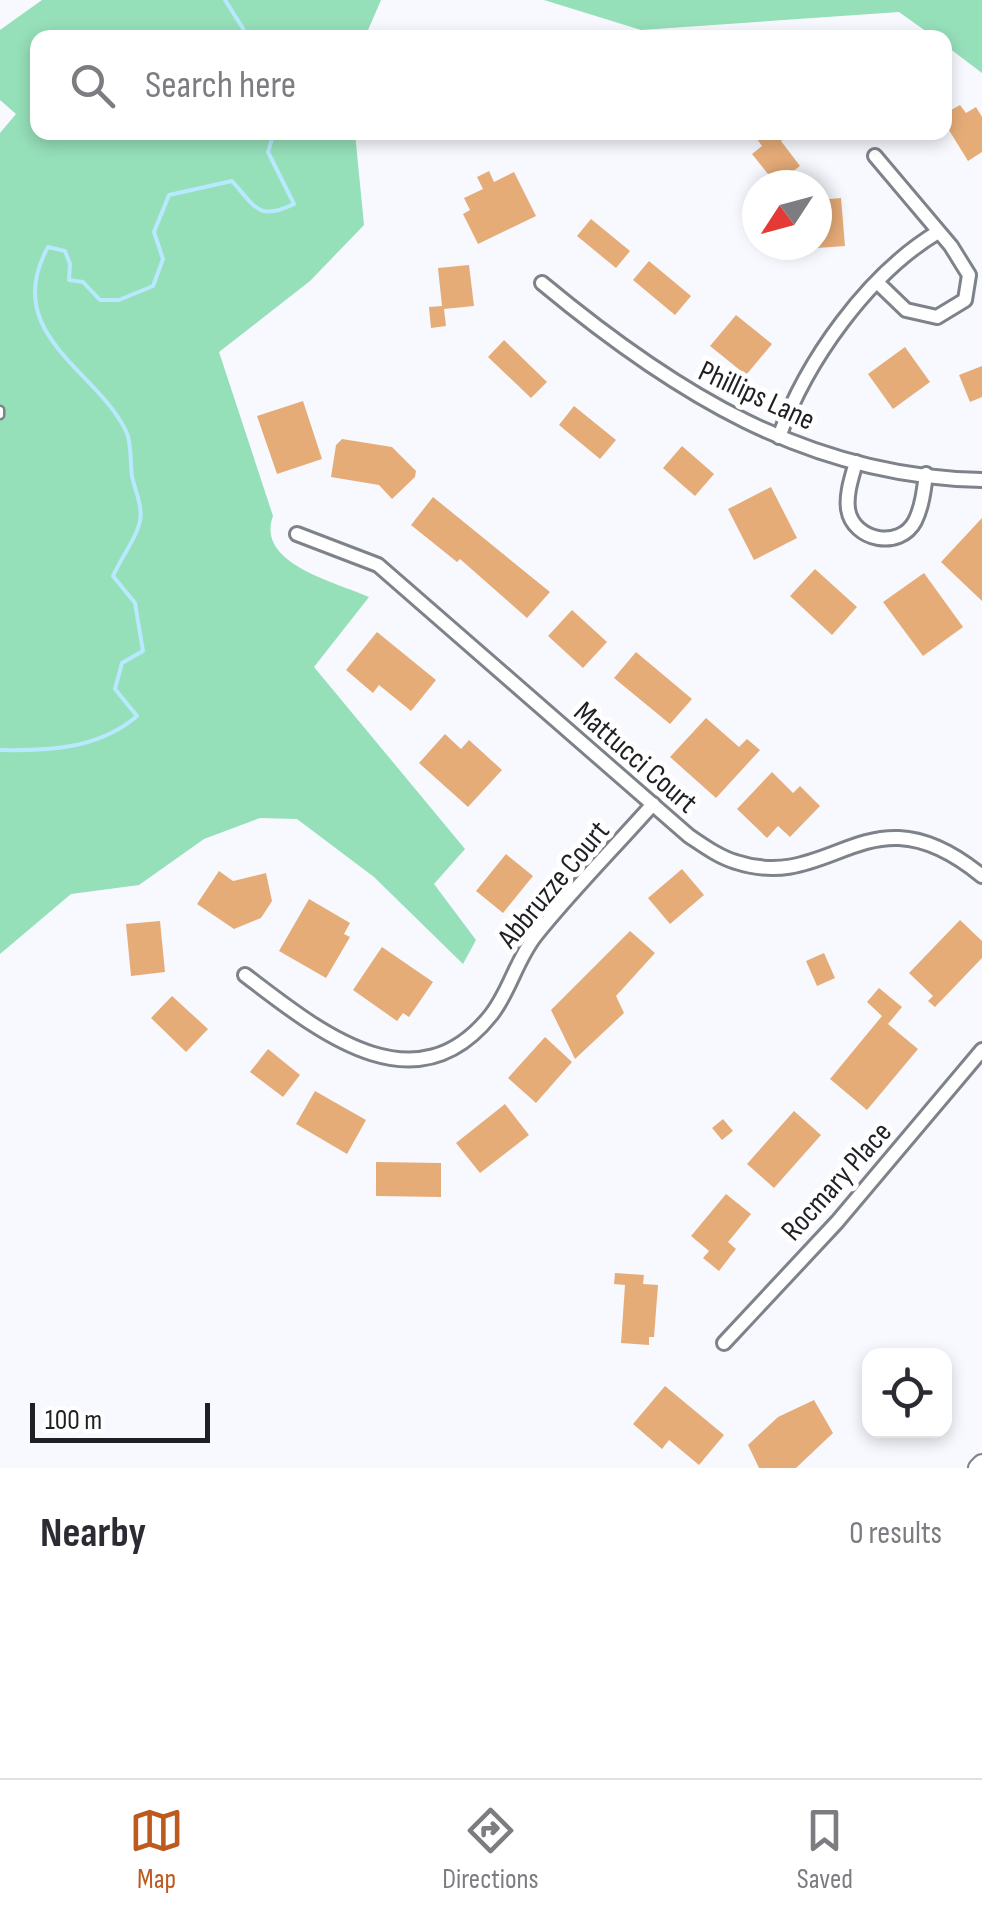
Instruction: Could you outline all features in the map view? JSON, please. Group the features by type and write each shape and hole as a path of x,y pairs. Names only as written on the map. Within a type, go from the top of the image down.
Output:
{"street":[{"path":"875,156 969,275 969,290 960,305 945,316 919,316 906,310 878,283"},
{"path":"779,436 803,382 878,283 938,232"},
{"name":"Phillips Lane","path":"542,284 655,372 744,424 856,462 982,480"},
{"path":"856,462 848,514 856,528 885,540 900,537 914,525 926,474"},
{"name":"Mattucci Court","path":"297,534 378,565 689,836 736,862 799,864 856,842 896,836 932,844 982,876"},
{"name":"Abbruzze Court","path":"245,975 358,1052 387,1058 438,1054 457,1045 489,1018 536,935 653,804"},
{"name":"Rocmary Place","path":"724,1343 837,1222 982,1050"}],"green space":[{"path":"42,0 381,0 368,30 30,30 30,140 356,140 364,225 310,281 219,352 273,516 271,533 276,547 302,569 369,597 314,667 465,849 434,884 476,940 463,964 374,877 297,819 260,818 204,839 139,885 71,894 0,954 0,133 16,114 0,100 0,30"},
{"path":"544,0 982,0 982,73 952,50 952,30 924,30 899,12 641,30"}],"building":[{"path":"960,105 966,113 976,107 982,117 982,152 968,161 952,135 952,110"},
{"path":"758,140 782,140 800,166 795,170 765,170 752,154 762,146"},
{"path":"489,171 494,182 514,172 536,216 478,244 463,214 470,210 464,198 483,189 477,177"},
{"path":"841,198 845,246 832,247 832,199"},
{"path":"591,219 630,251 616,268 577,236"},
{"path":"649,261 691,296 675,315 633,280"},
{"path":"469,265 474,306 444,309 446,326 431,328 429,307 442,306 438,268"},
{"path":"736,315 772,344 746,375 710,346"},
{"path":"504,340 547,382 531,398 488,357"},
{"path":"905,347 930,382 893,409 868,374"},
{"path":"982,366 982,397 970,402 959,375"},
{"path":"303,401 322,459 277,474 257,416"},
{"path":"574,406 616,440 600,459 559,425"},
{"path":"342,439 392,447 416,471 415,477 392,499 379,485 331,477 336,445"},
{"path":"682,446 714,474 695,496 663,468"},
{"path":"771,487 797,538 754,560 728,509"},
{"path":"433,497 550,592 527,618 460,559 457,562 411,525"},
{"path":"982,518 982,601 941,562"},
{"path":"815,569 857,607 832,635 790,596"},
{"path":"924,573 963,627 923,656 883,602"},
{"path":"572,610 607,642 583,668 548,636"},
{"path":"377,632 436,680 411,711 379,685 373,693 346,670"},
{"path":"636,652 692,699 670,724 614,678"},
{"path":"706,718 739,747 747,739 760,750 716,798 670,757"},
{"path":"445,734 461,749 469,740 502,770 468,807 419,763"},
{"path":"772,772 793,793 800,786 820,806 790,837 778,826 767,838 737,809"},
{"path":"506,854 533,876 503,913 476,891"},
{"path":"682,869 704,895 670,924 648,898"},
{"path":"219,871 233,881 266,873 272,901 261,918 234,929 197,904"},
{"path":"309,899 350,923 344,934 350,937 326,978 279,951"},
{"path":"960,920 982,941 982,958 935,1007 928,1001 933,996 909,973"},
{"path":"160,921 165,972 131,976 126,924"},
{"path":"630,931 655,953 616,996 624,1013 575,1059 551,1010"},
{"path":"382,947 433,982 409,1017 403,1013 397,1021 353,990"},
{"path":"824,953 835,978 817,986 806,961"},
{"path":"879,988 902,1007 888,1024 918,1049 867,1110 830,1079 882,1016 867,1002"},
{"path":"172,996 208,1029 186,1052 151,1018"},
{"path":"545,1037 572,1062 536,1103 508,1078"},
{"path":"268,1049 300,1075 283,1097 250,1072"},
{"path":"315,1091 366,1120 347,1154 296,1124"},
{"path":"505,1104 529,1135 480,1173 456,1143"},
{"path":"794,1111 821,1135 774,1188 747,1164"},
{"path":"723,1119 733,1131 722,1140 712,1128"},
{"path":"376,1162 441,1163 441,1197 376,1196"},
{"path":"726,1194 751,1214 728,1242 736,1249 719,1271 703,1258 709,1251 691,1236"},
{"path":"615,1273 644,1275 643,1284 658,1285 654,1337 649,1337 649,1345 621,1343 625,1285 614,1284"},
{"path":"665,1386 724,1435 699,1465 669,1440 662,1449 633,1424"},
{"path":"814,1400 833,1433 796,1468 759,1468 748,1445 778,1417"}],"waterway":[{"path":"225,0 244,30"},
{"path":"0,750 36,750 90,742 137,716 115,689 122,663 143,651 135,603 113,576 140,521 129,441 112,409 58,349 44,327 36,304 36,277 48,247 65,251 70,264 69,280 83,282 100,300 119,300 153,286 163,259 154,232 169,195 232,181 259,209 273,211 294,204 268,152 272,140"}]}
